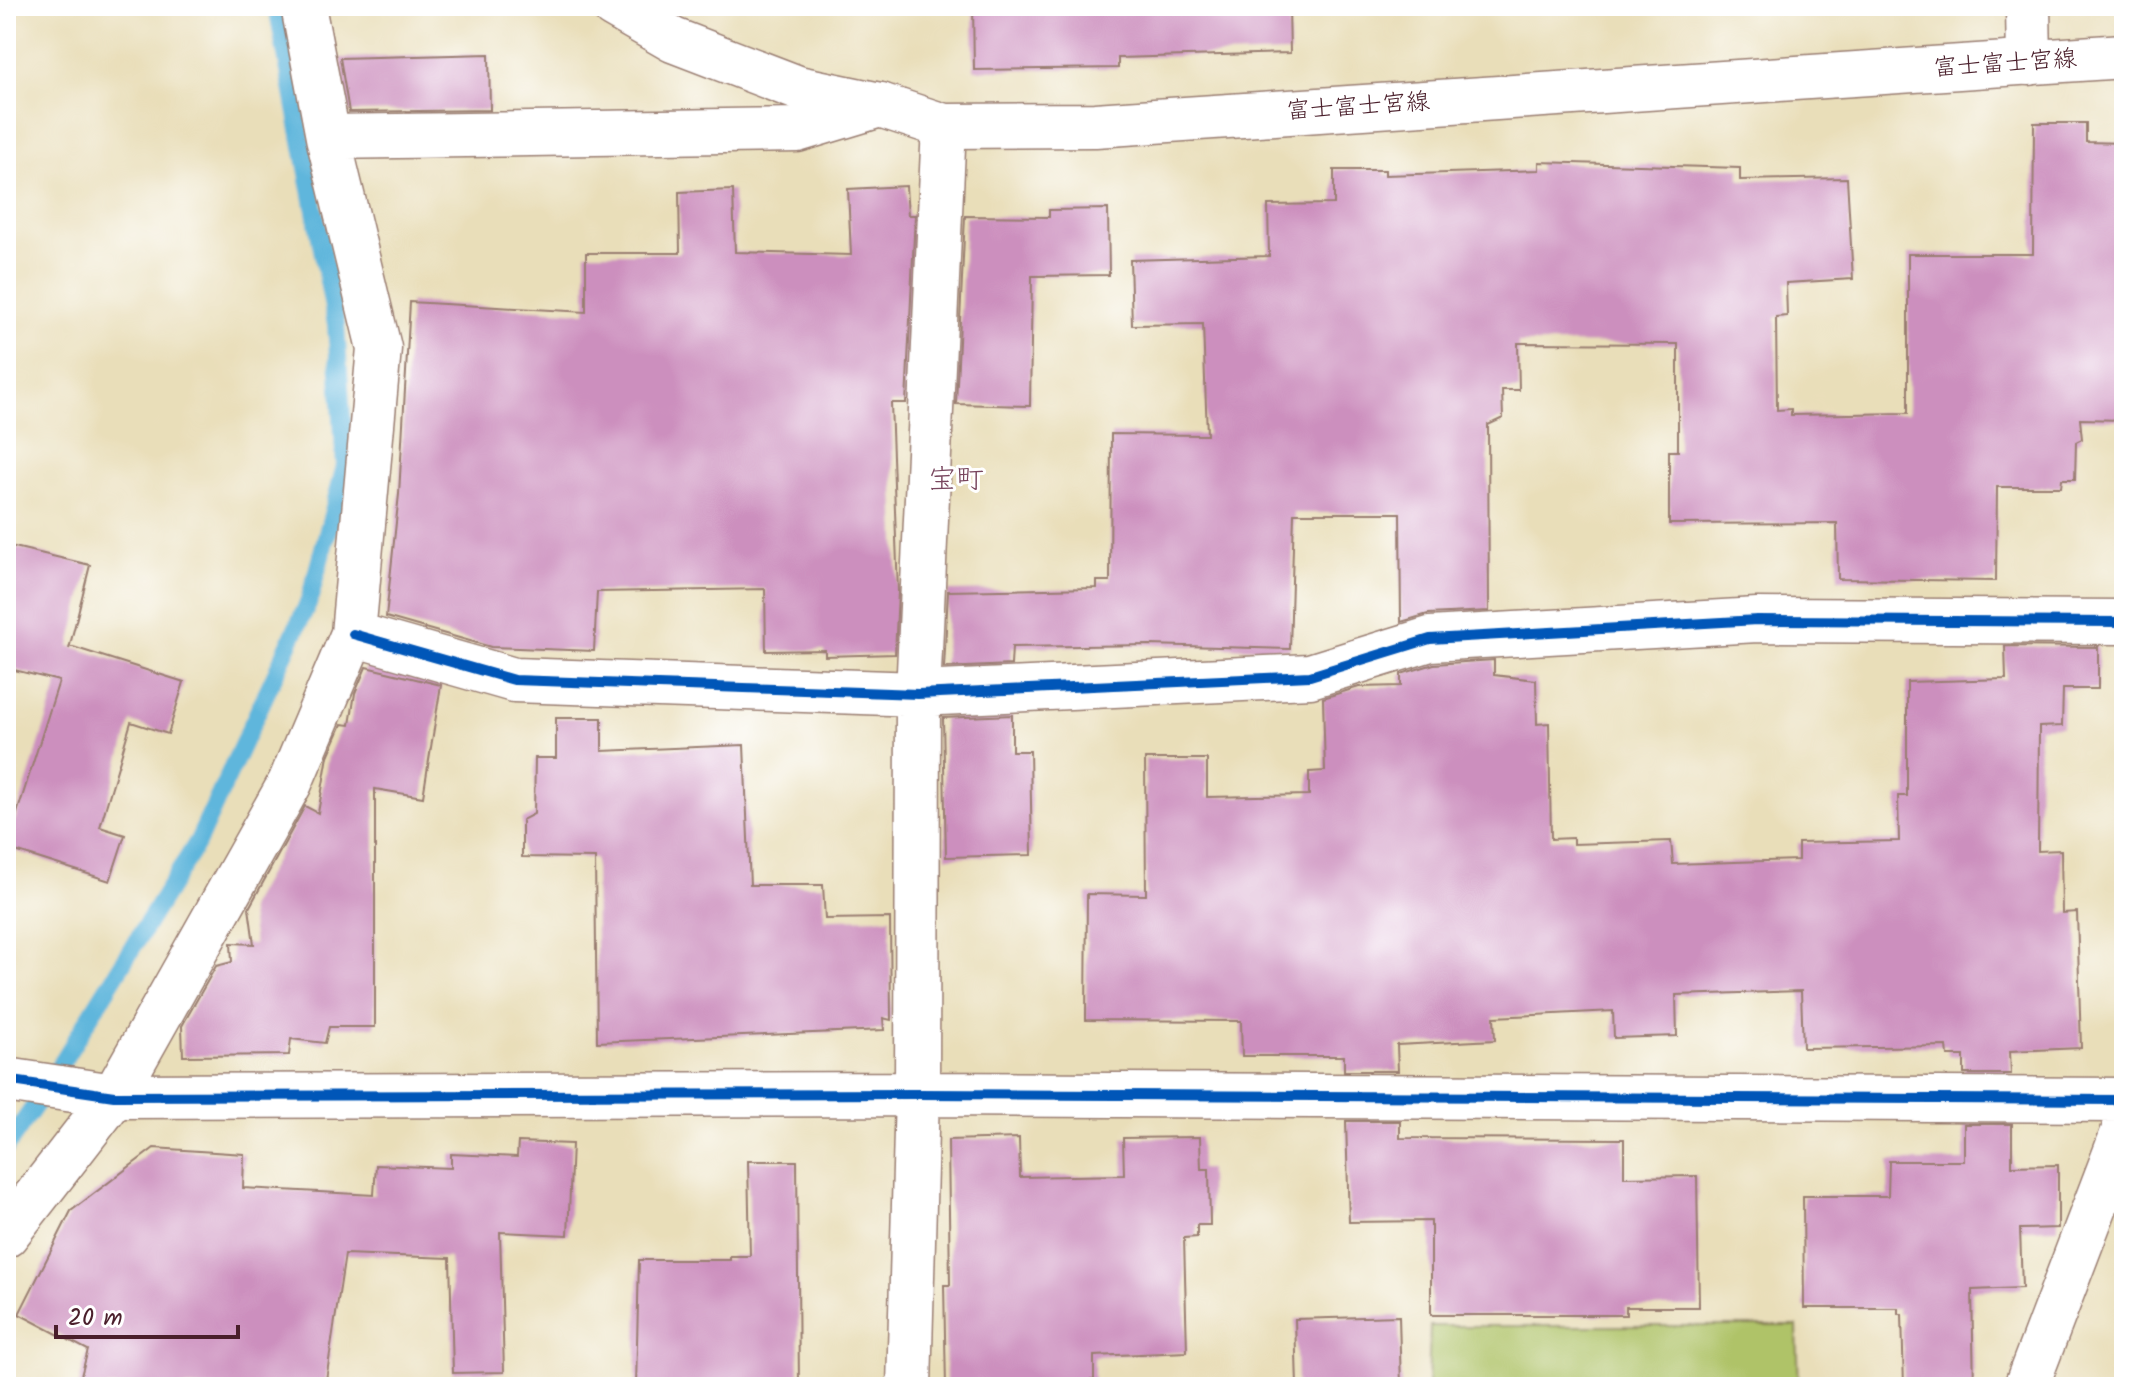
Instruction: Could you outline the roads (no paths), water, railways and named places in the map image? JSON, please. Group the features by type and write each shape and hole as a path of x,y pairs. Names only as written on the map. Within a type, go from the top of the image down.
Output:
{"street":[{"path":"6,1235 114,1096 290,783 353,634 379,348 328,137 303,6"},
{"name":"富士富士宮線","path":"614,6 673,40 784,82 880,105 944,126 1095,125 2124,56"},
{"path":"2028,6 2029,63"},
{"path":"328,137 797,130 880,105"},
{"path":"909,1387 917,1094 918,694 944,126"},
{"path":"353,634 514,680 918,694 1310,676 1430,639 1445,638 1757,620 2124,622"},
{"path":"6,1080 114,1096 917,1094 2124,1100"},
{"path":"2026,1387 2124,1130"}],"waterway":[{"path":"6,1147 38,1101 198,841 309,601 345,466 336,324 277,6"}],"district":[{"name":"宝町","path":"956,480"}]}
